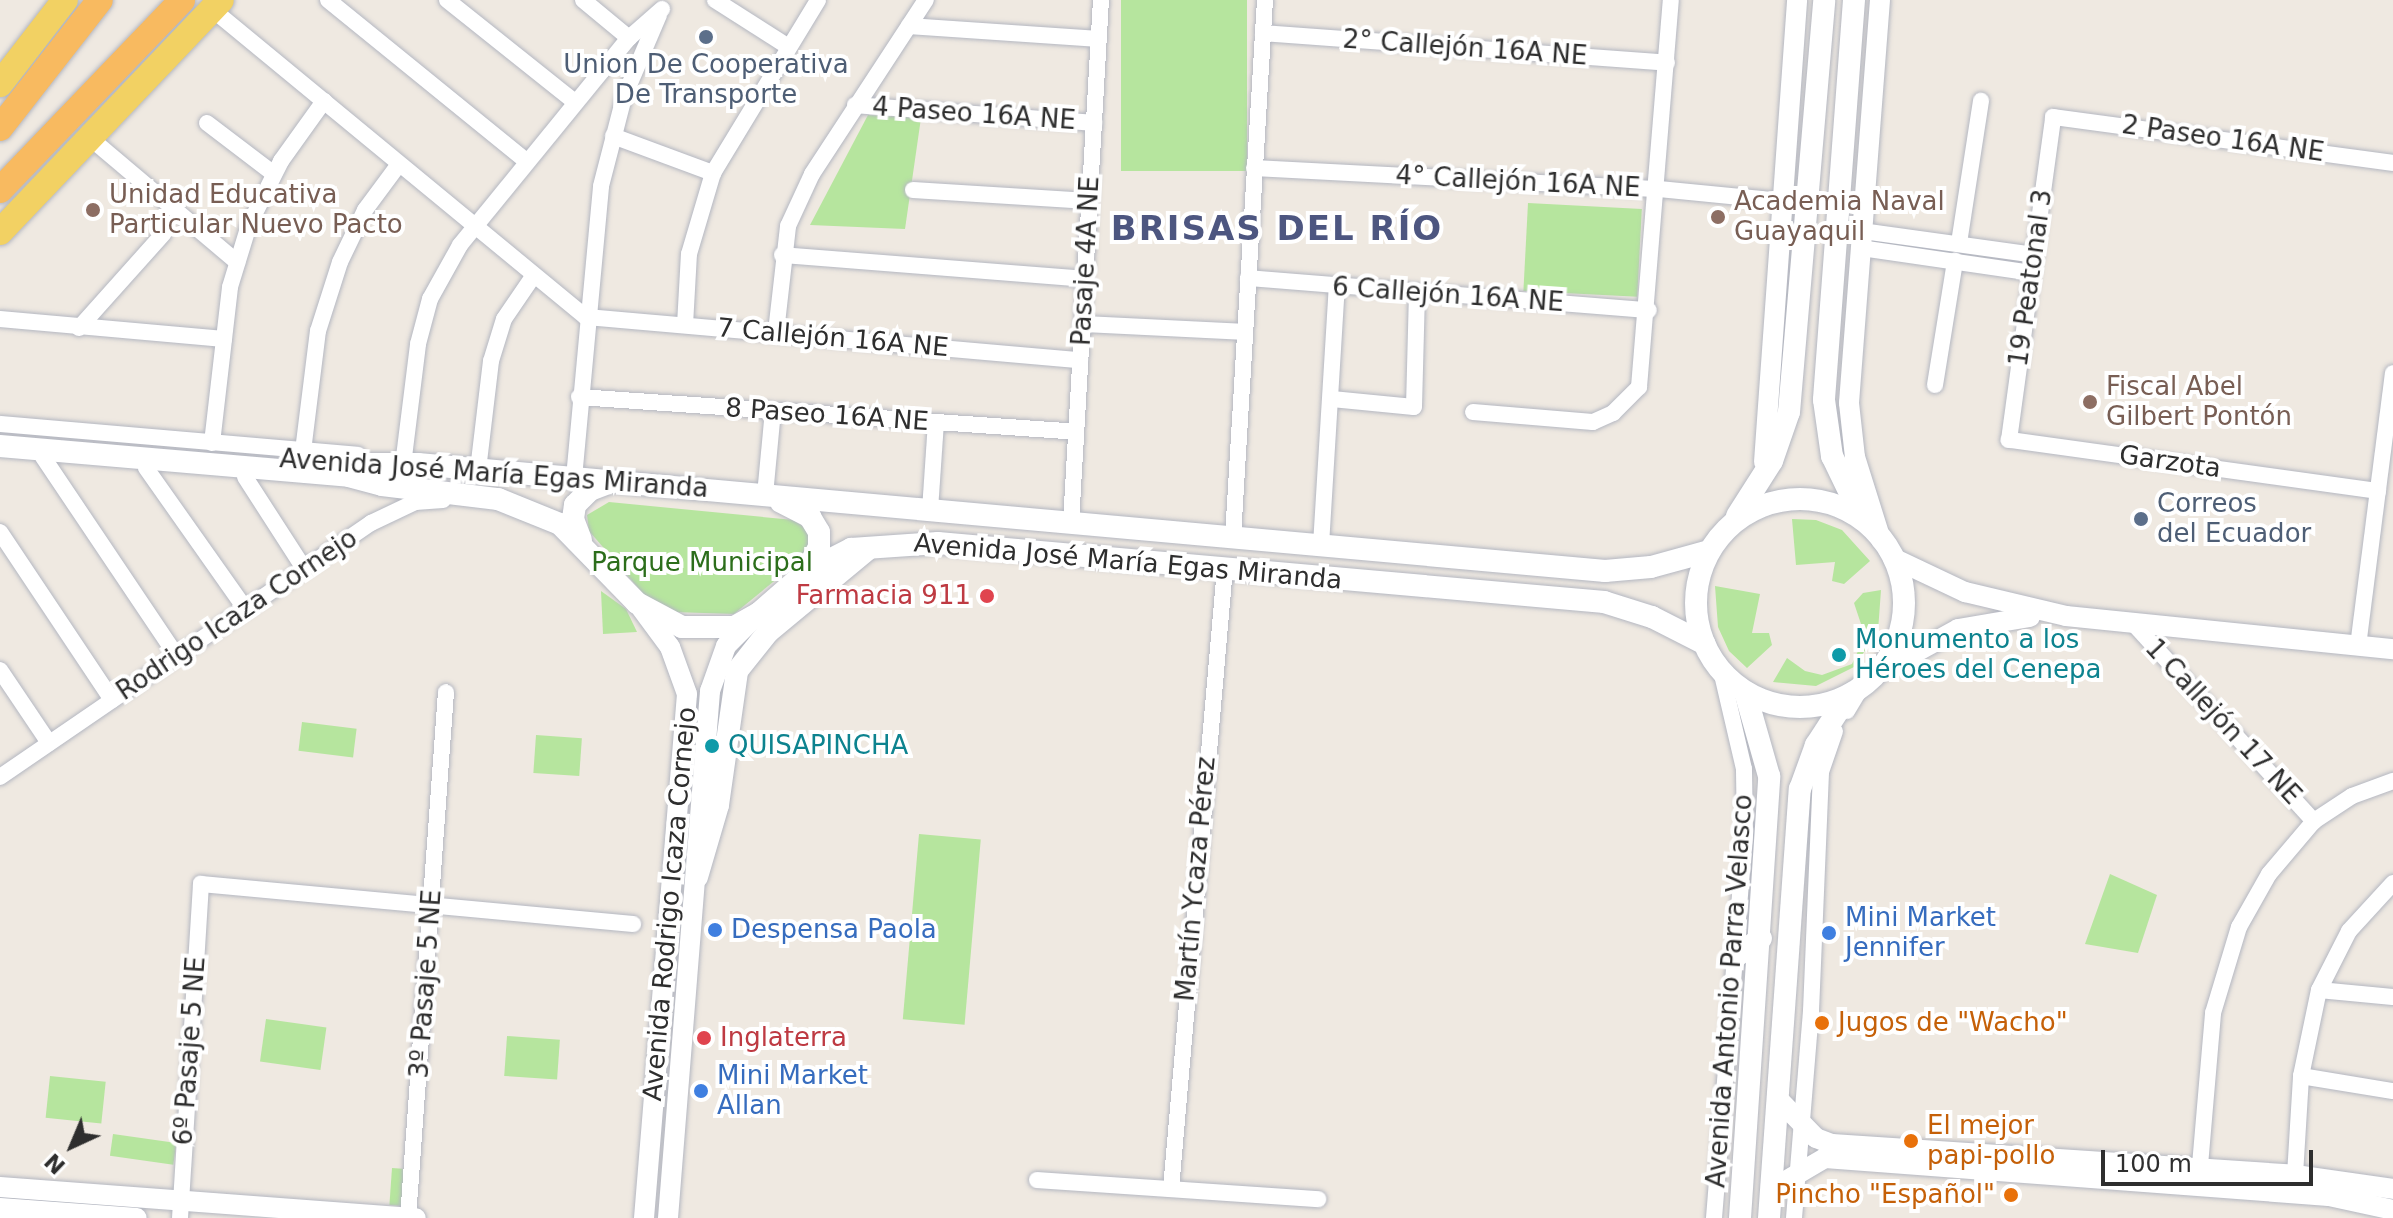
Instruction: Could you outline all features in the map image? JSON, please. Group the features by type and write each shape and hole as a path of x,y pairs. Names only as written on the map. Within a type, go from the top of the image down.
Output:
{"highway":[{"path":"0,128 100,0"},
{"path":"0,190 177,4"}],"main road":[{"path":"0,84 65,0"},
{"path":"1824,0 1789,412 1756,491 1709,551 1695,604 1705,644 1721,670 1745,692 1778,706 1800,707 1854,692"},
{"path":"1769,1218 1800,789 1811,755 1854,692 1878,673 1895,648 1904,618 1903,587 1887,549 1865,522 1832,456 1824,400 1854,0"},
{"path":"0,232 216,4"},
{"path":"0,436 184,456"},
{"path":"0,446 184,456"},
{"name":"Avenida José María Egas Miranda","path":"184,456 350,465 411,460 478,470 1605,571 1651,567 1709,551"},
{"name":"Avenida José María Egas Miranda","path":"184,456 349,476 382,485 492,497 550,518 582,543 637,603 682,627 725,629 759,613 806,572 834,555 872,546 938,543 1604,602 1652,617 1705,644"},
{"path":"582,543 573,519 575,505 590,490 613,482"},
{"path":"768,496 801,511 816,525 819,547 806,572"},
{"path":"1726,530 1759,508 1797,499 1842,508 1865,522"},
{"path":"697,877 718,805 737,671 768,632 872,546"},
{"name":"Avenida Antonio Parra Velasco","path":"1740,1218 1761,938 1769,776 1745,692"},
{"path":"1735,957 1761,938"}],"street":[{"path":"328,0 526,161"},
{"path":"447,0 575,102"},
{"path":"583,0 629,38"},
{"path":"715,0 787,46"},
{"path":"685,325 689,254 713,173 787,46 818,0"},
{"path":"776,332 782,255 788,226 812,174 926,0"},
{"name":"Pasaje 4A NE","path":"1071,523 1101,0"},
{"path":"1233,537 1265,0"},
{"path":"1473,412 1593,422 1613,413 1634,393 1644,370 1671,0"},
{"path":"1756,491 1768,445 1797,0"},
{"path":"1880,0 1849,403 1855,457 1887,549 1965,592 2066,616"},
{"path":"216,4 324,101 586,317"},
{"path":"0,424 411,460 418,344 430,299 472,224 629,38 665,4"},
{"path":"574,478 586,317 601,186 613,136 665,4"},
{"path":"909,26 1099,39"},
{"name":"2° Callejón 16A NE","path":"1263,33 1667,63"},
{"path":"212,443 237,262 274,174 324,101"},
{"path":"1959,243 1981,101"},
{"name":"4 Paseo 16A NE","path":"855,105 1094,123"},
{"name":"2 Paseo 16A NE","path":"2053,117 2393,163"},
{"name":"19 Peatonal 3","path":"2009,440 2053,117"},
{"path":"207,123 274,174"},
{"path":"613,136 713,173"},
{"path":"89,137 237,262"},
{"path":"303,451 318,331 340,262 365,210 399,164"},
{"name":"4° Callejón 16A NE","path":"1254,168 1659,189 1782,201"},
{"path":"913,190 1089,201"},
{"path":"79,328 164,233"},
{"path":"1861,239 1959,243 2035,255"},
{"path":"1861,239 1955,261 2032,273"},
{"path":"782,255 1085,279"},
{"path":"1935,385 1955,261"},
{"path":"478,470 491,361 504,319 534,275"},
{"name":"6 Callejón 16A NE","path":"1248,278 1417,294 1649,310"},
{"path":"1321,545 1337,287"},
{"path":"1332,399 1414,407 1417,294"},
{"name":"7 Callejón 16A NE","path":"586,317 1080,360"},
{"path":"0,319 224,339"},
{"path":"1082,324 1244,332"},
{"path":"2358,646 2393,373"},
{"name":"8 Paseo 16A NE","path":"579,397 1076,432"},
{"path":"768,496 773,411"},
{"path":"930,510 936,422"},
{"name":"Garzota","path":"2009,440 2378,491"},
{"path":"0,454 245,477 382,485"},
{"path":"43,457 176,655"},
{"path":"146,468 244,607"},
{"path":"245,477 303,567"},
{"name":"Rodrigo Icaza Cornejo","path":"0,777 303,567 415,502 492,497"},
{"path":"0,532 112,700"},
{"name":"Martín Ycaza Pérez","path":"1171,1189 1225,568"},
{"name":"Avenida Rodrigo Icaza Cornejo","path":"637,603 670,647 687,694 644,1218"},
{"name":"Avenida Rodrigo Icaza Cornejo","path":"668,1218 714,673 726,646 759,613"},
{"path":"1878,673 1958,629 2016,617 2066,616 2393,649"},
{"name":"1 Callejón 17 NE","path":"2132,622 2314,821"},
{"path":"0,670 49,743"},
{"name":"Avenida Antonio Parra Velasco","path":"1714,1218 1735,957 1744,769 1721,670"},
{"name":"3º Pasaje 5 NE","path":"408,1218 446,692"},
{"path":"1794,1218 1821,772 1833,734 1854,692"},
{"path":"2199,1178 2208,1044 2223,968 2269,874 2314,821 2370,788 2393,781"},
{"path":"2295,1175 2301,1076 2319,990 2349,931 2372,899 2393,883"},
{"name":"6º Pasaje 5 NE","path":"180,1209 201,884 431,905"},
{"path":"431,905 633,924"},
{"path":"2319,990 2393,997"},
{"path":"2301,1076 2393,1091"},
{"path":"1779,1100 1802,1125 1832,1144 2199,1178 2370,1211 2393,1210"},
{"path":"1772,1189 1825,1158 2199,1178 2295,1175 2393,1189"},
{"path":"1037,1180 1318,1199"},
{"path":"0,1187 180,1209 416,1218"},
{"path":"0,1208 137,1218"}],"green space":[{"path":"1121,0 1247,0 1247,171 1121,171"},
{"path":"868,115 921,118 905,229 810,225"},
{"path":"1528,203 1642,209 1637,297 1523,291"},
{"name":"Parque Municipal","path":"609,502 794,520 810,532 811,543 800,560 734,614 673,612 647,598 589,531 587,515"},
{"path":"1792,519 1816,520 1842,530 1870,561 1844,584 1832,581 1835,562 1796,565"},
{"path":"1715,586 1760,594 1752,633 1769,633 1772,645 1747,668 1729,651 1718,627"},
{"path":"1881,590 1878,631 1854,667 1816,686 1773,682 1787,658 1805,671 1822,675 1852,664 1865,636 1854,603 1863,593"},
{"path":"601,591 626,609 637,632 603,634"},
{"path":"302,722 357,729 353,757 298,751"},
{"path":"536,735 582,738 579,776 533,773"},
{"path":"919,834 981,839 965,1025 903,1019"},
{"path":"2110,874 2157,895 2138,953 2085,944"},
{"path":"266,1019 326,1027 320,1070 260,1062"},
{"path":"507,1036 560,1040 557,1080 504,1076"},
{"path":"50,1076 106,1082 101,1124 46,1118"},
{"path":"113,1134 176,1143 173,1165 110,1156"},
{"path":"392,1168 406,1169 403,1206 389,1205"}],"place":[{"name":"Union De Cooperativa De Transporte","path":"706,37"},
{"name":"Unidad Educativa Particular Nuevo Pacto","path":"93,210"},
{"name":"Academia Naval Guayaquil","path":"1718,217"},
{"name":"Fiscal Abel Gilbert Pontón","path":"2090,402"},
{"name":"Correos del Ecuador","path":"2141,519"},
{"name":"Farmacia 911","path":"987,596"},
{"name":"Monumento a los Héroes del Cenepa","path":"1839,655"},
{"name":"QUISAPINCHA","path":"712,746"},
{"name":"Despensa Paola","path":"715,930"},
{"name":"Mini Market Jennifer","path":"1829,933"},
{"name":"Jugos de \"Wacho\"","path":"1822,1023"},
{"name":"Inglaterra","path":"704,1038"},
{"name":"Mini Market Allan","path":"701,1091"},
{"name":"El mejor papi-pollo","path":"1911,1141"},
{"name":"Pincho \"Español\"","path":"2011,1195"}],"district":[{"name":"BRISAS DEL RÍO","path":"1277,229"}]}
